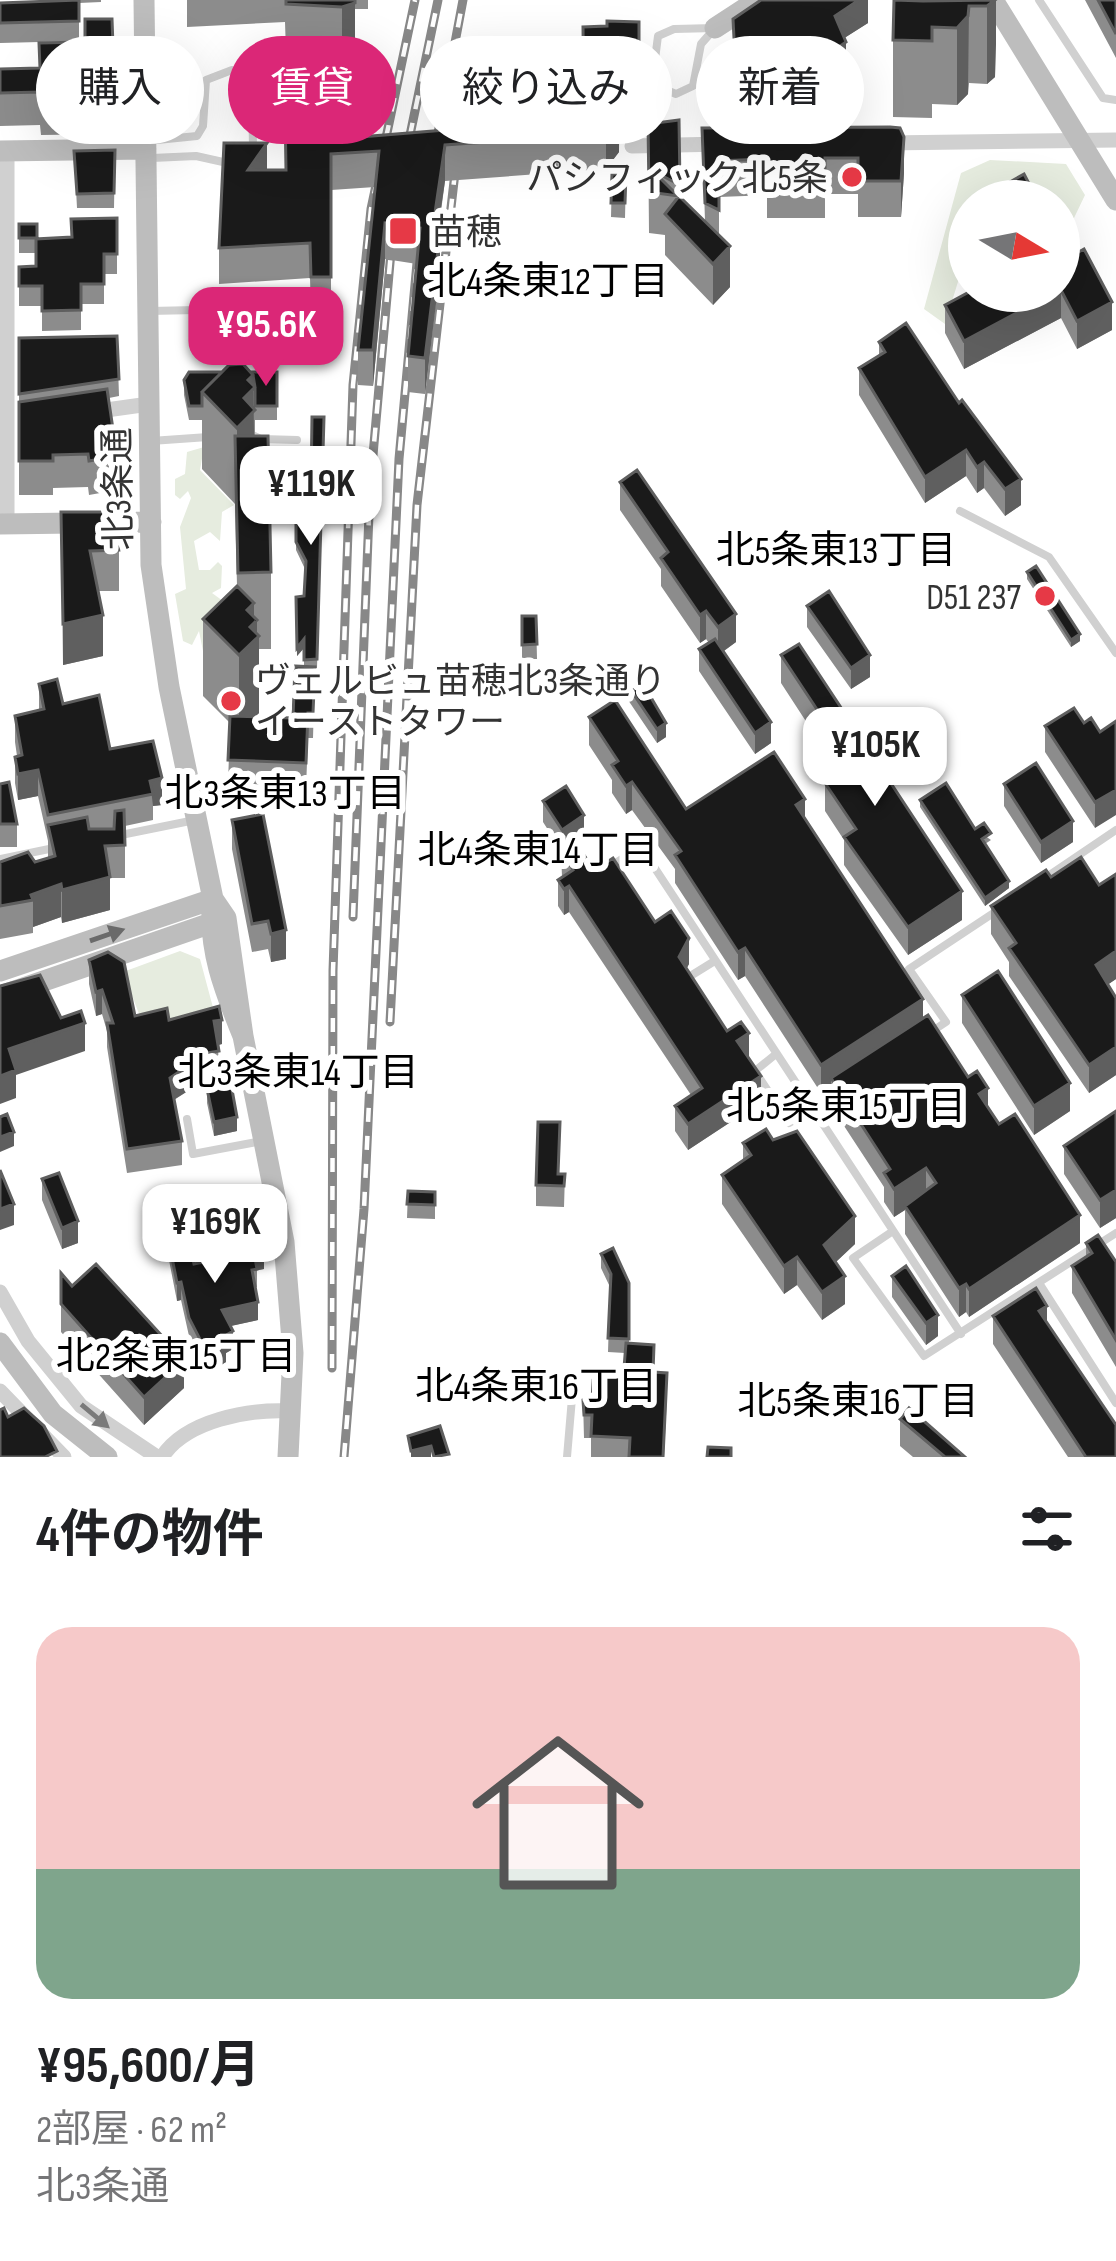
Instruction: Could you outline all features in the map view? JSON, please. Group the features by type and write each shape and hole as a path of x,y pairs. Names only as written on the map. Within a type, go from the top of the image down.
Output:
{"street":[{"name":"北3条通","path":"144,0 155,605 264,1141 291,1298 288,1457"},
{"path":"715,28 758,0"},
{"path":"994,0 1116,200"},
{"path":"871,143 1116,140"},
{"path":"632,146 752,144"},
{"path":"146,149 3,151 4,524 151,522"},
{"path":"78,414 148,404"},
{"path":"4,425 31,421"},
{"path":"0,971 216,914"},
{"path":"0,996 216,914"},
{"path":"0,1292 28,1341 81,1406 159,1457 171,1444 223,1420 254,1411 290,1411"},
{"path":"0,1343 53,1414 106,1457"},
{"path":"0,1391 64,1457"}],"lane":[{"path":"1039,0 1103,98 1116,100"},
{"path":"715,28 701,44 693,86 676,94 659,87 652,75 658,36 674,29 715,28"},
{"path":"239,71 252,81 255,139 246,159 233,164 146,149 197,136 203,126 204,87 217,72 239,71"},
{"path":"148,311 292,308"},
{"path":"238,432 297,440"},
{"path":"150,441 225,433"},
{"path":"960,512 1048,557 1116,653"},
{"path":"108,838 196,820"},
{"path":"1030,888 1116,830"},
{"path":"0,859 65,846"},
{"path":"594,877 640,847 961,1334"},
{"path":"927,1035 946,1022 909,970 1011,901"},
{"path":"692,975 713,962"},
{"path":"776,1054 754,1071 789,1124 851,1085"},
{"path":"187,1119 194,1154 264,1141"},
{"path":"892,1231 854,1258 923,1356 1116,1232"},
{"path":"1039,1283 1116,1402"},
{"path":"567,1457 572,1398"}],"shaded area":[{"path":"990,160 1066,164 1076,180 959,180 961,173"},
{"path":"948,221 945,324 924,309"},
{"path":"204,447 200,470 234,505 222,512 220,541 210,532 194,541 199,570 210,570 218,562 222,566 221,588 212,593 223,601 215,660 203,651 199,631 192,645 183,641 175,594 186,589 180,527 191,498 188,491 180,499 175,495 175,479 185,474 187,452"},
{"path":"180,951 200,959 215,1015 146,1032 123,972"}],"building":[{"path":"79,0 79,21 0,23 0,3"},
{"path":"286,0 355,3 342,7 286,4"},
{"path":"761,0 859,0 835,16 843,36 734,36 733,19"},
{"path":"894,0 995,0 987,6 969,6 968,16 957,28 932,27 932,41 893,40"},
{"path":"1098,0 1116,0 1116,34"},
{"path":"85,19 112,19 113,36 85,36"},
{"path":"607,21 639,22 639,36 583,36 583,27 607,26"},
{"path":"36,68 36,92 0,93 0,69"},
{"path":"679,120 680,185 653,171 678,196 649,192 648,144 672,144 672,121"},
{"path":"864,127 900,128 904,137 901,181 858,181 858,158 825,158 825,182 767,182 767,159 719,161 719,210 705,203 703,144 864,144"},
{"path":"420,132 420,144 458,144 445,145 432,233 440,234 425,358 408,356 420,228 385,223 373,350 358,350 379,151 331,154 331,277 311,277 310,243 219,248 224,143 266,144 248,170 286,170 286,144 396,144 396,134"},
{"path":"115,150 114,193 77,194 74,151"},
{"path":"612,174 626,174 625,203 611,203"},
{"path":"679,196 730,246 713,264 665,214"},
{"path":"117,218 117,254 104,254 104,284 81,284 81,310 42,311 42,286 19,286 19,267 36,266 36,239 72,237 71,219"},
{"path":"19,224 37,224 37,238 19,238"},
{"path":"1084,249 1112,302 1077,321 1072,312 1080,312 1080,251"},
{"path":"949,312 1019,312 964,341"},
{"path":"906,323 959,403 962,400 1021,479 1005,489 984,462 977,467 966,450 925,477 859,368 885,352 879,342"},
{"path":"117,336 119,379 19,394 19,338"},
{"path":"243,364 253,375 248,380 255,387 244,398 255,410 237,428 202,392 229,365"},
{"path":"189,372 222,372 202,392 202,406 189,406 184,380"},
{"path":"251,372 277,372 277,406 255,406"},
{"path":"107,389 117,456 89,461 88,454 53,455 53,461 19,461 19,402"},
{"path":"312,417 324,417 317,659 304,660 304,639 297,648 296,597 304,596 306,561 296,542 296,523 302,523 304,487 311,487"},
{"path":"235,436 268,436 271,572 238,573"},
{"path":"637,470 736,614 718,627 706,611 700,615 661,558 668,552 620,482"},
{"path":"61,512 111,512 119,518 119,550 90,551 103,615 63,624"},
{"path":"1036,566 1080,634 1071,640 1027,572"},
{"path":"237,586 254,603 247,610 257,620 250,627 259,636 239,655 203,619"},
{"path":"829,591 870,655 851,668 807,606"},
{"path":"522,616 536,616 537,644 522,645"},
{"path":"715,639 771,722 755,733 699,649"},
{"path":"799,644 962,891 908,927 844,837 856,829 825,783 840,773 809,725 822,717 781,655"},
{"path":"295,666 315,667 306,763 228,760 230,716 293,718"},
{"path":"636,672 666,723 657,729 624,680"},
{"path":"57,679 63,704 99,695 110,749 153,741 162,778 150,781 153,794 48,815 38,770 18,774 15,757 22,755 15,716 44,709 39,684"},
{"path":"615,700 686,809 774,752 805,799 796,805 923,999 821,1065 745,948 738,952 675,855 681,851 632,782 626,786 612,765 618,761 589,717"},
{"path":"1074,708 1084,723 1091,718 1100,732 1116,721 1116,790 1095,802 1045,726"},
{"path":"913,759 924,761 922,772 914,771"},
{"path":"1036,763 1073,821 1041,842 1004,784"},
{"path":"9,782 17,824 0,824 0,784"},
{"path":"946,783 975,829 984,823 991,833 982,839 1009,881 985,898 920,800"},
{"path":"566,786 584,815 562,830 543,801"},
{"path":"124,810 125,845 105,846 110,877 62,890 61,884 31,895 33,900 0,906 0,862 28,852 35,862 55,856 48,825 87,817 89,829 114,829 115,811"},
{"path":"263,814 286,930 271,934 268,921 252,924 232,820"},
{"path":"574,842 595,870 613,858 655,922 671,911 689,938 679,957 727,1031 741,1022 749,1033 737,1041 761,1076 688,1124 675,1106 702,1088 569,886 564,889 558,880 573,870 561,849"},
{"path":"1081,857 1099,885 1116,874 1116,951 1096,965 1116,998 1116,1047 1089,1065 1009,948 1016,943 991,906 1046,870 1051,877"},
{"path":"108,952 124,962 135,1016 167,1008 169,1020 219,1006 222,1020 214,1021 219,1051 189,1056 191,1064 170,1078 182,1141 127,1149 107,1023 113,1023 102,990 96,992 89,960"},
{"path":"998,971 1070,1083 1034,1106 962,995"},
{"path":"40,975 61,1018 81,1011 85,1023 9,1049 16,1070 0,1076 0,986"},
{"path":"928,1015 968,1077 977,1071 988,1088 979,1094 999,1124 1015,1114 1080,1215 969,1289 966,1284 959,1288 905,1206 936,1183 926,1168 894,1189 884,1173 890,1169 831,1078"},
{"path":"231,1084 237,1117 214,1122 207,1089"},
{"path":"1116,1111 1116,1190 1100,1200 1064,1146"},
{"path":"7,1114 14,1132 0,1137 0,1117"},
{"path":"538,1122 560,1122 558,1174 565,1174 564,1186 536,1185"},
{"path":"766,1129 773,1140 797,1131 855,1216 824,1245 845,1276 822,1292 797,1257 784,1266 722,1175 751,1155 743,1143"},
{"path":"0,1170 14,1204 0,1209"},
{"path":"59,1173 78,1221 62,1228 42,1179"},
{"path":"408,1191 435,1192 435,1205 407,1204"},
{"path":"186,1228 194,1264 238,1255 235,1240 260,1234 264,1250 254,1253 257,1269 252,1270 258,1302 222,1310 233,1331 223,1337 226,1344 208,1355 189,1318 181,1282 177,1283 167,1232"},
{"path":"1098,1235 1116,1262 1116,1340 1072,1266 1092,1253 1086,1243"},
{"path":"613,1248 629,1283 629,1339 608,1338 611,1274 601,1254"},
{"path":"96,1264 184,1360 144,1397 61,1304 61,1273 72,1286"},
{"path":"906,1266 938,1315 926,1323 892,1276"},
{"path":"1036,1288 1047,1306 1039,1311 1116,1425 1116,1457 1086,1457 993,1316"},
{"path":"626,1343 654,1345 653,1372 667,1373 663,1457 629,1457 630,1438 591,1436 592,1415 584,1415 583,1400 592,1400 594,1367 624,1368"},
{"path":"4,1408 8,1417 24,1408 44,1426 57,1451 45,1457 0,1457 0,1410"},
{"path":"909,1408 965,1457 945,1457 900,1419"},
{"path":"440,1426 449,1454 434,1457 431,1446 411,1451 408,1436"},
{"path":"708,1447 731,1448 731,1457 707,1457"}],"railway":[{"path":"332,1368 333,971 353,385 371,209 415,0"},
{"path":"404,164 438,0"},
{"path":"432,165 463,0"},
{"path":"390,1022 417,505 458,144"},
{"path":"353,917 370,489 393,229"},
{"path":"344,1457 364,1209 399,459 420,230"}],"place":[{"name":"パシフィック北5条","path":"852,177"},
{"name":"苗穂","path":"403,231"},
{"name":"D51 237","path":"1045,596"},
{"name":"ヴェルビュ苗穂北3条通り イーストタワー","path":"231,701"}],"district":[{"name":"北4条東12丁目","path":"548,280"},
{"name":"北5条東13丁目","path":"836,549"},
{"name":"北3条東13丁目","path":"285,792"},
{"name":"北4条東14丁目","path":"538,849"},
{"name":"北3条東14丁目","path":"298,1071"},
{"name":"北5条東15丁目","path":"846,1105"},
{"name":"北2条東15丁目","path":"176,1355"},
{"name":"北4条東16丁目","path":"536,1385"},
{"name":"北5条東16丁目","path":"858,1400"}]}
